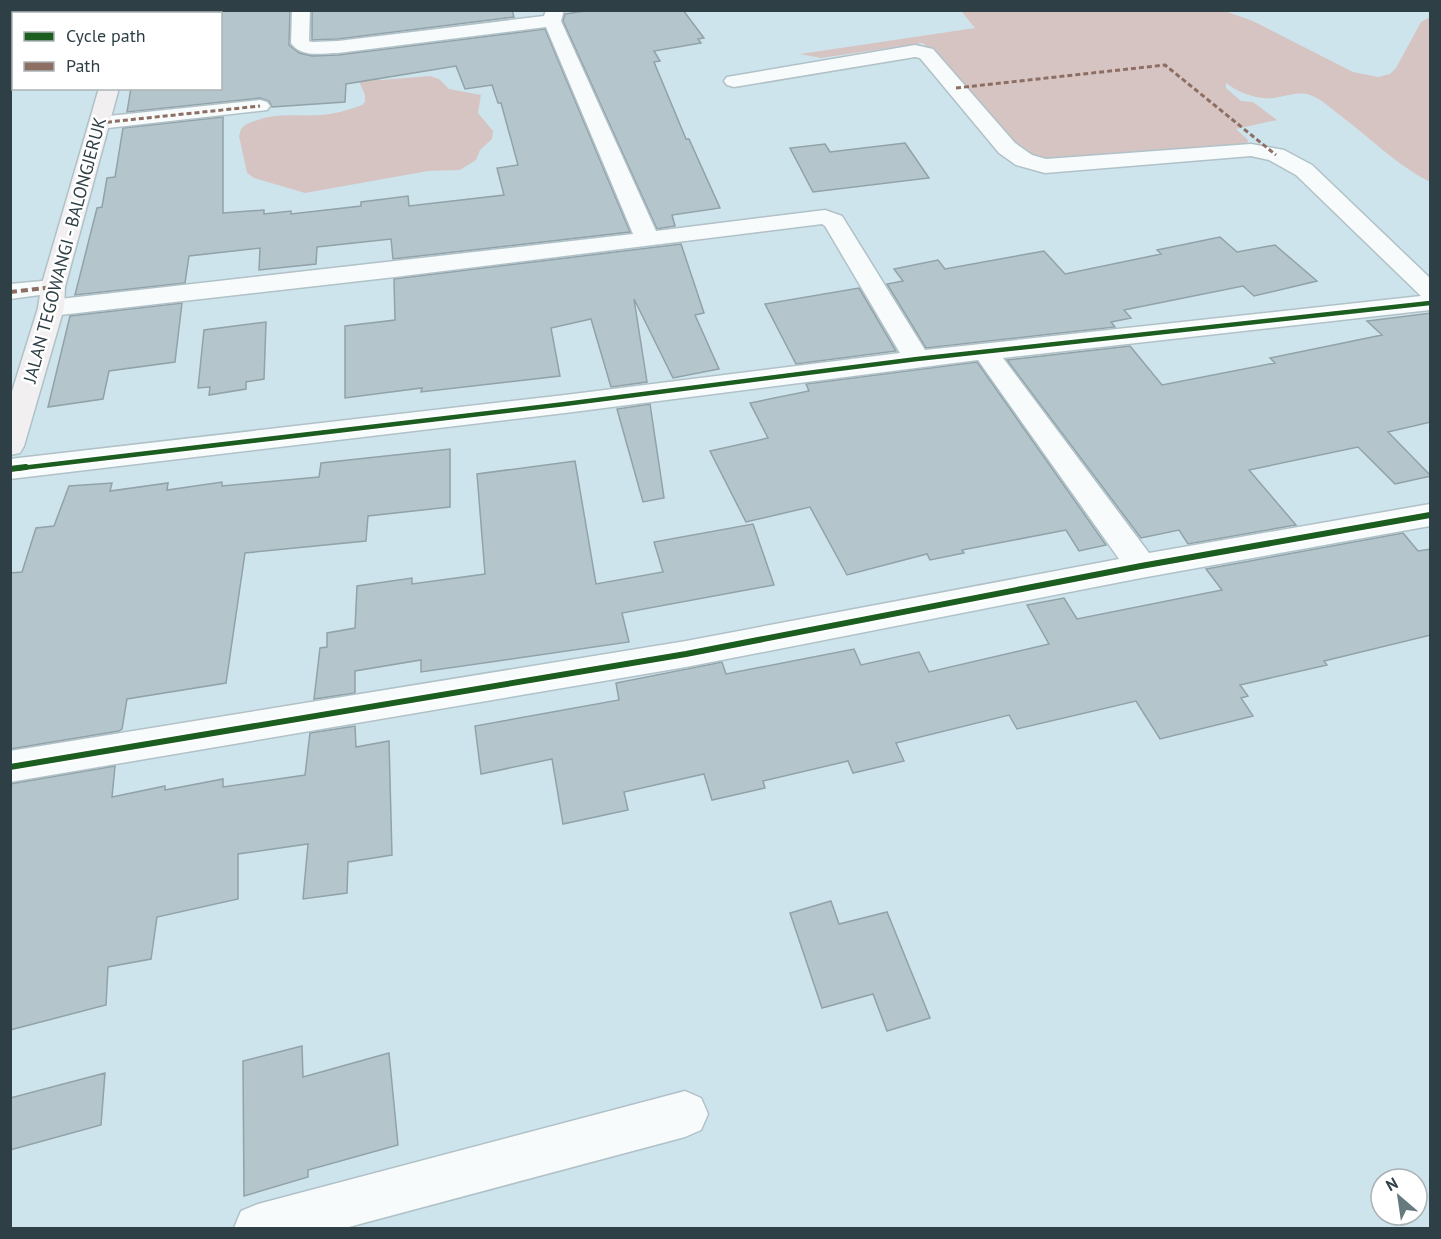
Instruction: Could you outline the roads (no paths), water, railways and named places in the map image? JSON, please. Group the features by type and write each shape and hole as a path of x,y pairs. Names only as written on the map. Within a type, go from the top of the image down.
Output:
{"street":[{"path":"301,10 300,43 308,48 338,47 553,16 648,240"},
{"path":"734,81 915,51 926,53 1007,148 1023,160 1045,166 1251,150 1276,155 1304,170 1431,291"},
{"name":"JALAN TEGOWANGI - BALONGJERUK","path":"10,446 108,90"},
{"path":"99,123 260,106"},
{"path":"10,292 52,297 648,240 816,217 834,220 917,359"},
{"path":"10,469 565,404 917,359 986,354 1431,303"},
{"path":"986,354 1141,566"},
{"path":"10,767 686,654 1141,566 1431,515"},
{"path":"258,1228 685,1114"}]}
